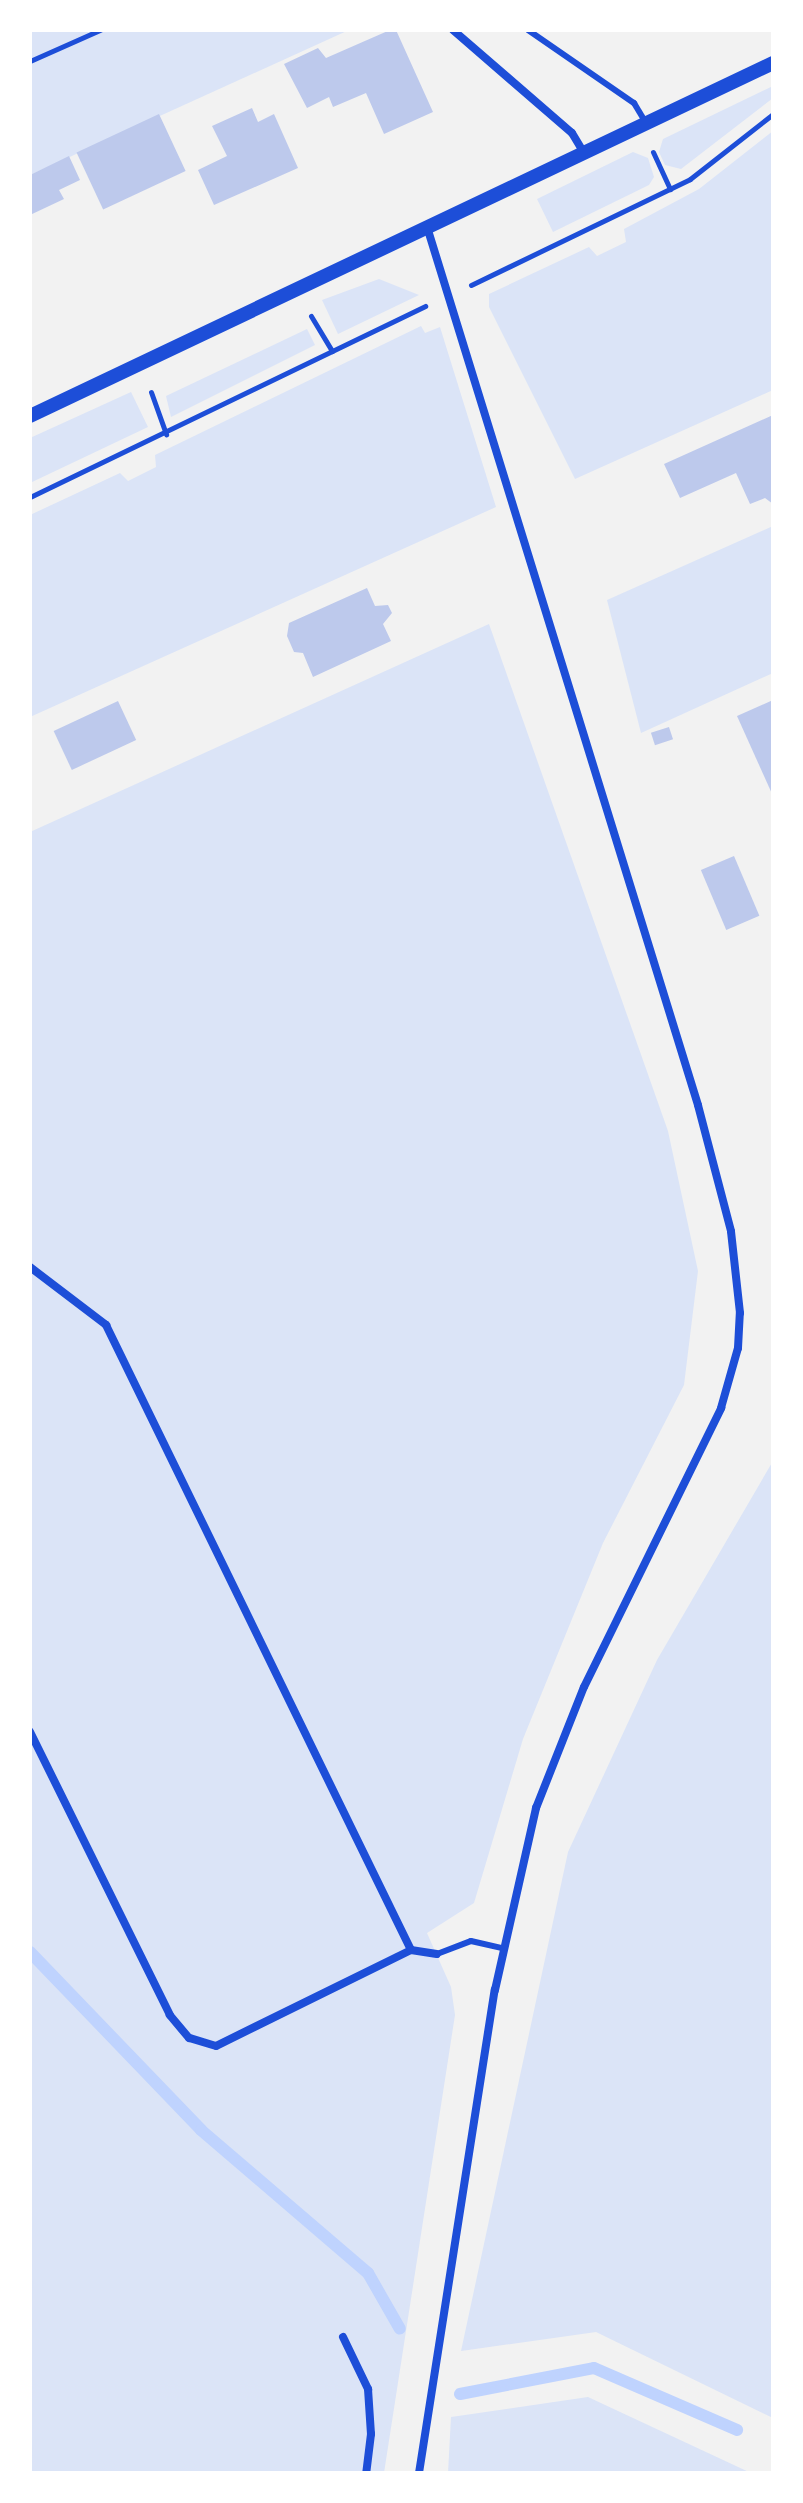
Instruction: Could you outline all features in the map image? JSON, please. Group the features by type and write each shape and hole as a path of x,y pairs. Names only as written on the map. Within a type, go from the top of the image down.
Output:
{"street":[{"path":"453,30 572,133 584,153"},
{"path":"30,416 773,63"},
{"path":"419,2473 502,1948 556,1749 721,1408 738,1348 740,1287 731,1231 693,1090 427,227"},
{"path":"30,1267 106,1325 411,1950"},
{"path":"30,1732 170,2015 189,2038 216,2046 411,1950 437,1954"},
{"path":"343,2337 368,2389 371,2434 366,2473"}],"lane":[{"path":"528,30 634,103 646,123"},
{"path":"437,1954 471,1941 502,1948"}],"path":[{"path":"30,61 100,30"},
{"path":"472,284 670,189 773,114"},
{"path":"646,123 670,189"},
{"path":"30,497 429,305"},
{"path":"300,320 314,314 332,351"},
{"path":"159,387 148,394 166,434"}],"shaded area":[{"path":"30,30 349,30 30,175"},
{"path":"773,86 773,98 681,169 665,165 659,152 663,139"},
{"path":"773,131 773,390 575,479 489,307 489,294 589,247 597,256 626,242 624,229 699,189"},
{"path":"633,152 648,158 654,177 649,185 553,232 537,199"},
{"path":"379,279 419,295 338,334 322,300"},
{"path":"421,326 425,333 440,327 496,507 30,717 30,515 120,473 128,481 156,467 155,455"},
{"path":"307,329 315,345 171,417 166,396"},
{"path":"131,392 148,427 30,483 30,438"},
{"path":"773,526 773,673 641,733 607,600"},
{"path":"489,624 668,1131 698,1271 684,1385 603,1543 523,1739 474,1903 427,1933 451,1987 455,2015 384,2473 30,2473 30,832"},
{"path":"773,1461 773,2418 596,2332 461,2351 568,1852 657,1660"},
{"path":"588,2397 751,2473 448,2473 451,2417"}],"building":[{"path":"396,30 433,112 384,134 366,93 333,107 329,97 307,108 284,64 318,48 326,58"},
{"path":"252,108 258,122 274,114 298,168 214,205 198,170 227,156 212,126"},
{"path":"159,114 186,171 103,210 77,152"},
{"path":"69,156 80,180 59,190 64,199 30,215 30,175"},
{"path":"773,415 773,504 765,498 750,504 736,473 680,498 664,464"},
{"path":"367,588 375,606 388,605 392,613 383,624 391,641 313,677 303,653 294,652 287,636 289,623"},
{"path":"773,700 773,796 737,716"},
{"path":"118,701 136,740 72,770 54,731"},
{"path":"669,727 673,739 655,745 651,733"},
{"path":"734,856 759,916 726,930 701,870"}],"waterway":[{"path":"30,1952 201,2130 368,2273 400,2329"},
{"path":"460,2394 594,2368 737,2430"}]}
